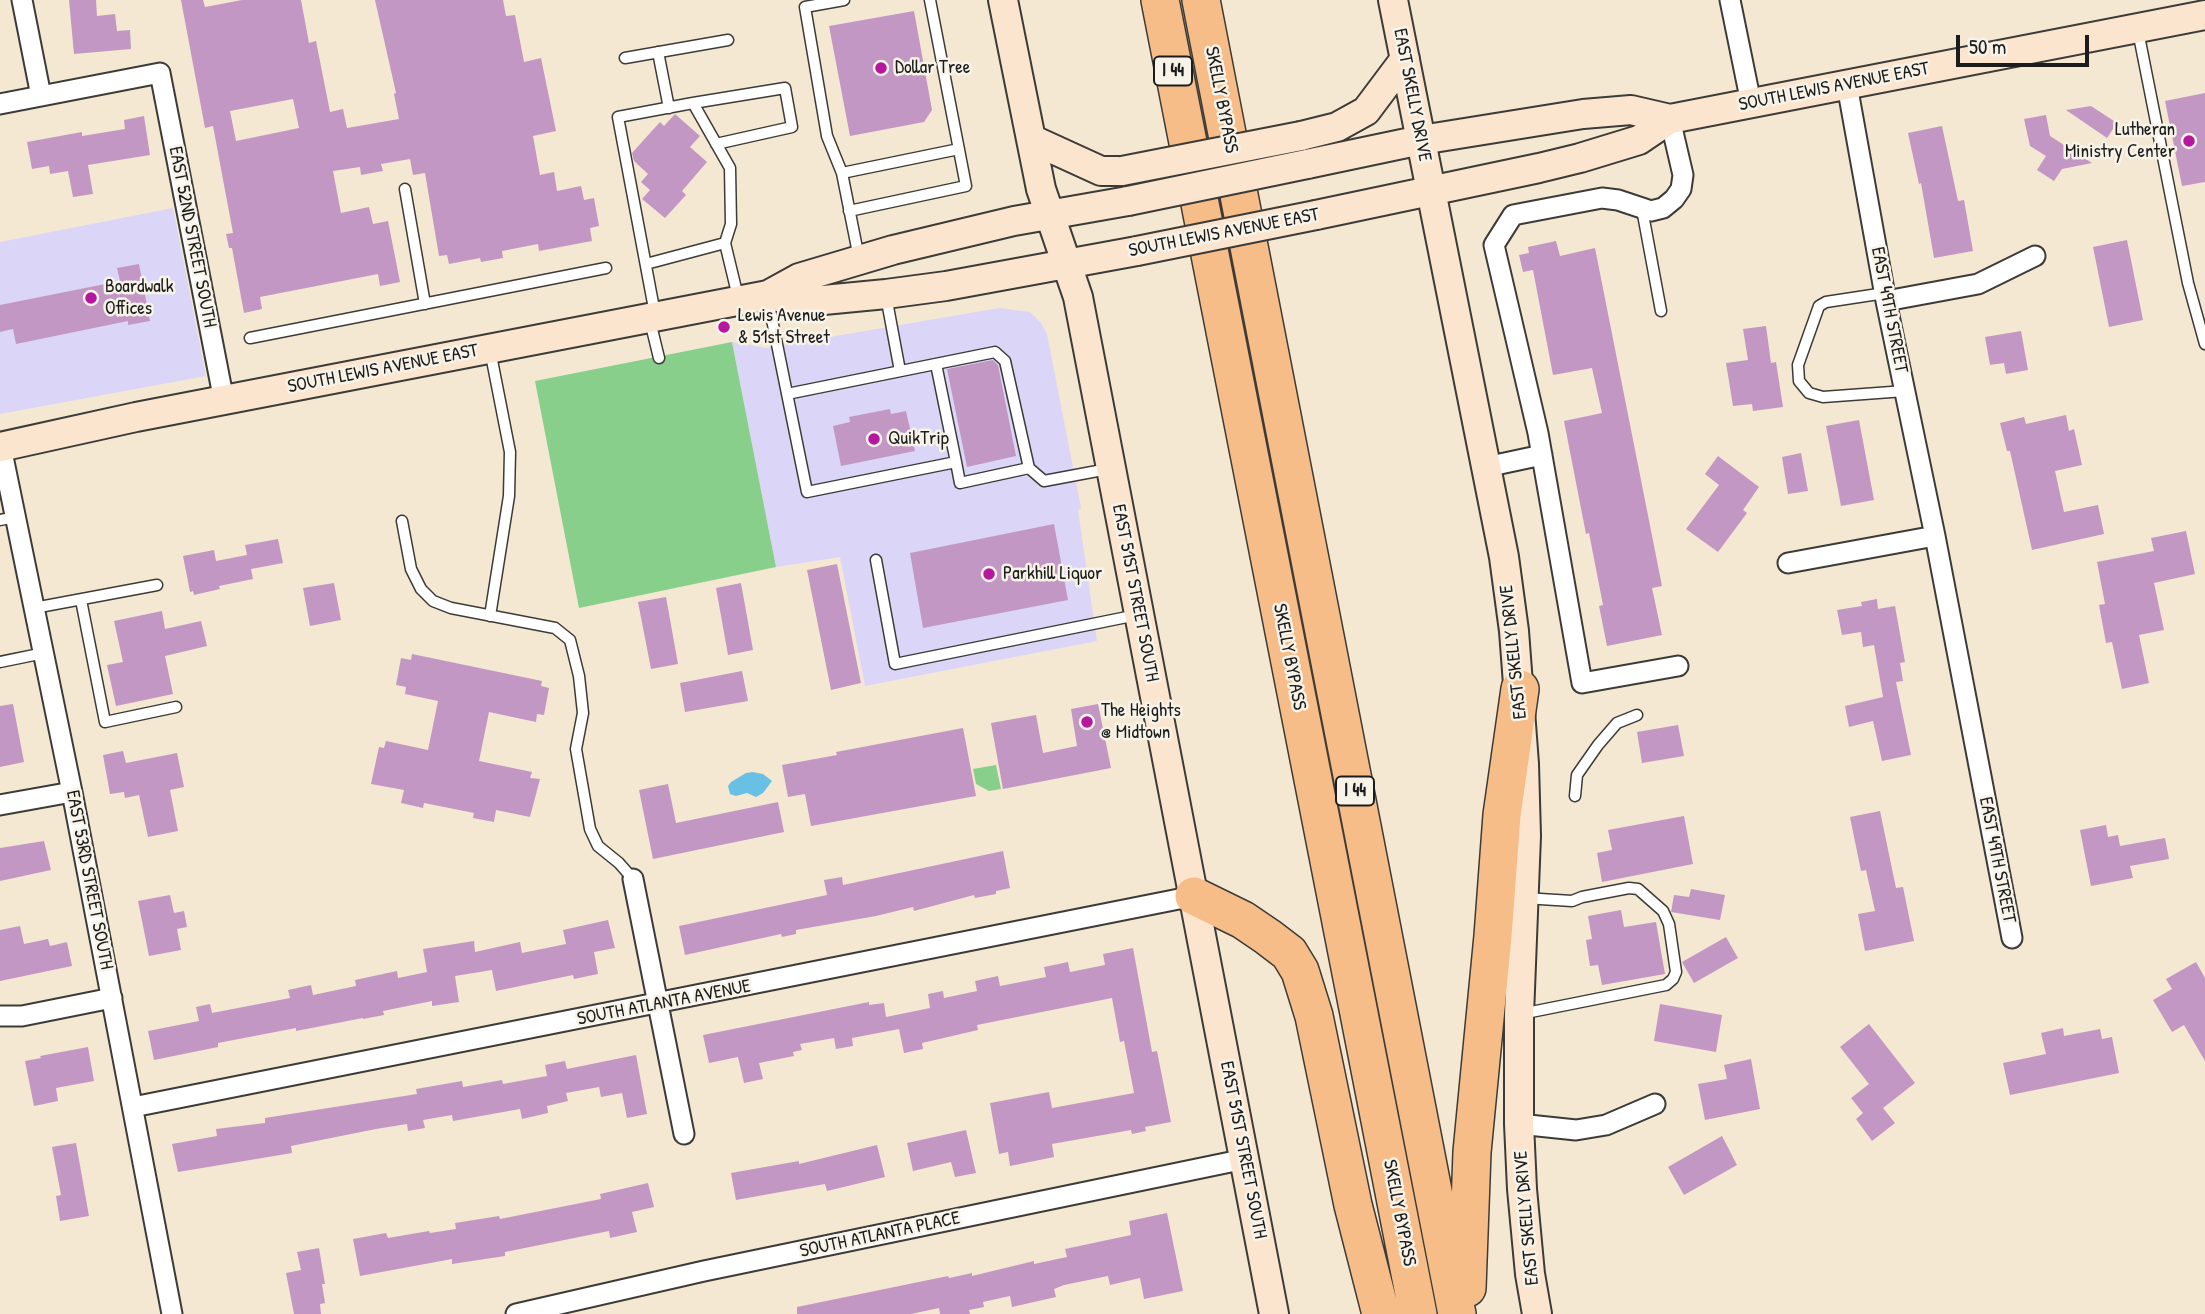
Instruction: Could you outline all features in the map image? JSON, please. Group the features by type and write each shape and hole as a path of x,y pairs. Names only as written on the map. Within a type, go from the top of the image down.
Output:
{"highway":[{"name":"SKELLY BYPASS","path":"1160,0 1418,1314"},
{"name":"SKELLY BYPASS","path":"1201,0 1457,1314"},
{"path":"1466,1314 1472,1152 1502,815 1520,689"},
{"path":"1194,896 1243,920 1268,937 1289,953 1300,971 1314,1016 1353,1205 1381,1314"}],"main road":[{"name":"EAST 51ST STREET SOUTH","path":"1003,0 1041,189 1078,297 1274,1314"},
{"name":"EAST SKELLY DRIVE","path":"1393,0 1504,557 1520,689 1526,836 1519,1015 1519,1124 1530,1274 1537,1314"},
{"name":"SOUTH LEWIS AVENUE EAST","path":"768,295 803,302 886,294 946,286 1137,251 1539,168 1639,140 1670,119 2205,15"},
{"path":"1031,139 1101,171 1122,171 1301,136 1337,127 1366,111 1405,59"},
{"name":"SOUTH LEWIS AVENUE EAST","path":"1,447 768,295 799,278 939,239 1421,141 1595,113 1631,110 1670,119"},
{"path":"824,299 857,276 861,270 860,260"}],"street":[{"path":"0,104 41,96 22,0"},
{"path":"1730,0 1751,103"},
{"name":"EAST 52ND STREET SOUTH","path":"41,96 160,73 223,401"},
{"name":"EAST 49TH STREET","path":"1847,85 1885,297 1935,536 2012,938"},
{"path":"1670,119 1683,174 1681,189 1663,208 1651,211 1602,198 1513,215 1494,245 1542,455 1583,683 1678,666"},
{"path":"1885,297 1978,284 2035,256"},
{"name":"EAST 53RD STREET SOUTH","path":"1,447 7,518 34,608 44,653 172,1314"},
{"path":"1486,467 1542,455"},
{"path":"1788,563 1935,536"},
{"path":"0,805 72,792"},
{"path":"632,879 684,1134"},
{"name":"SOUTH ATLANTA AVENUE","path":"133,1107 1194,896"},
{"path":"0,1016 22,1016 112,998"},
{"path":"1519,1124 1576,1130 1606,1125 1655,1104"},
{"name":"SOUTH ATLANTA PLACE","path":"516,1314 705,1271 1245,1159"}],"lane":[{"path":"844,0 805,7 827,136 842,173 860,260"},
{"path":"849,211 966,186 930,0"},
{"path":"2137,27 2193,299 2205,344"},
{"path":"625,58 728,40"},
{"path":"658,52 668,108"},
{"path":"659,358 646,264 618,117 785,88 792,127 716,144"},
{"path":"693,103 730,168 731,225 725,243 739,301"},
{"path":"842,173 959,149"},
{"path":"405,189 425,304"},
{"path":"1642,208 1661,312"},
{"path":"646,264 725,243"},
{"path":"250,338 606,268"},
{"path":"886,294 900,371"},
{"path":"768,295 807,492 956,462"},
{"path":"1885,297 1826,302 1819,306 1798,365 1799,381 1809,393 1823,397 1906,391"},
{"path":"2193,299 2205,297"},
{"path":"489,616 509,496 510,452 490,349"},
{"path":"787,394 995,352 1005,361 1029,468 1044,481 1111,468"},
{"path":"936,364 960,483 1029,468"},
{"path":"402,521 411,569 421,589 433,601 451,608 555,628 570,640 579,676 583,713 576,749 590,829 598,846 619,863 632,879"},
{"path":"876,560 895,664 1139,615"},
{"path":"34,608 157,585"},
{"path":"81,600 105,722 176,707"},
{"path":"0,662 44,653"},
{"path":"1575,796 1577,775 1598,745 1617,723 1637,715"},
{"path":"1519,1015 1666,985 1676,972 1669,924 1663,911 1638,889 1629,888 1572,901 1524,898"}],"shaded area":[{"path":"173,208 206,376 0,414 0,242"},
{"name":"QuikTrip","path":"999,308 1030,312 1047,334 1081,508 1078,510 1097,641 865,686 840,557 776,567 732,342 766,348"}],"green space":[{"path":"732,342 776,567 579,608 535,381"},
{"path":"996,765 1001,789 989,791 976,784 973,769"}],"water":[{"path":"753,772 763,774 772,781 763,793 756,797 747,793 736,796 730,794 728,786 731,782"}],"building":[{"path":"69,0 96,0 97,16 115,14 117,31 130,30 131,49 74,54"},
{"path":"181,0 203,0 205,7 242,0 301,0 309,43 316,41 330,112 343,109 347,128 399,119 394,94 396,93 375,0 503,0 506,16 515,15 524,62 541,58 556,131 533,136 540,175 554,172 557,191 581,186 584,200 594,198 599,226 590,228 592,241 539,251 538,244 502,251 503,258 481,262 480,258 449,264 447,255 439,256 425,173 413,175 410,159 381,164 383,171 361,175 360,167 333,171 341,213 369,207 373,224 388,221 400,282 380,286 378,274 260,297 262,309 244,313 232,248 229,248 226,234 233,233 213,126 205,128","holes":["293,99 299,128 236,141 230,111"]},
{"name":"Dollar Tree","path":"914,11 932,110 924,122 850,136 829,26"},
{"name":"Lutheran Ministry Center","path":"2205,93 2205,182 2182,186 2165,101"},
{"path":"2091,106 2117,123 2107,138 2066,110"},
{"path":"675,114 700,136 690,147 707,162 682,191 686,195 665,218 642,199 650,190 641,182 648,174 634,161 632,153 660,122 664,126"},
{"path":"2046,115 2050,136 2092,163 2062,169 2054,181 2037,170 2046,156 2030,146 2024,119"},
{"path":"144,116 150,155 88,165 93,194 73,197 68,171 50,174 49,166 32,169 27,142 82,132 82,136 125,129 124,120"},
{"path":"1942,126 1958,201 1964,200 1973,251 1934,258 1921,183 1919,184 1908,133"},
{"path":"2127,240 2143,320 2109,327 2093,247"},
{"path":"1556,241 1560,256 1595,248 1662,586 1652,588 1662,635 1607,646 1599,606 1603,605 1564,421 1602,413 1592,368 1553,375 1533,270 1523,272 1519,255 1529,253 1528,247"},
{"name":"Boardwalk Offices","path":"139,264 150,321 128,325 128,321 16,344 13,329 0,332 0,305 120,281 117,268"},
{"path":"1766,326 1771,363 1776,362 1783,407 1753,411 1752,404 1733,406 1726,363 1748,360 1743,329"},
{"path":"2021,331 2028,370 2006,374 2004,363 1990,365 1985,337"},
{"path":"993,360 998,365 1016,456 967,467 947,369"},
{"name":"QuikTrip","path":"890,409 891,414 906,411 915,451 841,466 833,426 850,422 849,417"},
{"path":"2066,415 2069,431 2074,429 2082,465 2055,471 2064,512 2098,505 2104,534 2032,550 2010,451 2007,451 2000,423 2024,417 2026,424"},
{"path":"1859,420 1874,500 1841,506 1826,426"},
{"path":"1801,453 1808,491 1788,494 1782,457"},
{"path":"1718,456 1759,487 1743,510 1747,513 1718,552 1686,529 1719,485 1705,474"},
{"name":"Parkhill Liquor","path":"1054,524 1068,600 923,628 910,553"},
{"path":"2186,531 2195,574 2154,583 2164,630 2139,635 2149,683 2122,689 2112,642 2106,643 2099,605 2105,604 2097,562 2154,551 2151,538"},
{"path":"278,539 283,563 251,569 253,579 219,586 220,589 194,595 193,591 190,592 183,556 214,550 216,561 247,555 245,545"},
{"path":"837,564 861,683 831,690 807,570"},
{"path":"334,583 341,620 310,626 303,588"},
{"path":"741,583 753,650 728,655 716,588"},
{"path":"666,597 678,664 651,669 638,602"},
{"path":"1877,599 1878,609 1895,606 1905,662 1900,663 1903,681 1896,682 1911,755 1882,761 1873,721 1849,727 1845,706 1883,697 1874,645 1863,647 1861,632 1842,635 1837,610 1862,606 1861,602"},
{"path":"162,611 165,629 201,621 207,646 165,656 173,694 116,706 107,665 123,662 114,621"},
{"path":"412,654 542,681 541,686 549,688 544,715 537,714 536,722 489,712 479,761 532,772 530,778 540,779 530,817 496,810 494,822 473,818 474,813 424,803 423,808 401,803 404,790 371,784 379,747 384,748 386,741 428,750 438,701 405,694 406,687 396,685 401,658 411,660"},
{"path":"742,671 748,701 685,712 680,683"},
{"path":"13,704 24,762 0,767 0,706"},
{"path":"1098,704 1111,768 1003,789 991,723 1036,715 1043,753 1077,746 1071,709"},
{"path":"1678,725 1684,756 1642,763 1637,732"},
{"path":"963,728 976,796 811,826 805,794 788,797 782,765"},
{"path":"123,751 126,763 177,753 184,787 170,790 178,831 148,837 139,795 125,798 124,792 110,794 103,755"},
{"path":"668,784 676,823 778,802 784,832 653,859 639,790"},
{"path":"1880,811 1896,888 1903,887 1914,941 1865,951 1858,914 1875,911 1866,870 1861,871 1850,817"},
{"path":"1684,816 1693,864 1602,882 1597,853 1612,850 1608,830"},
{"path":"2106,825 2108,837 2118,835 2120,846 2165,838 2169,859 2130,866 2133,878 2091,886 2080,830"},
{"path":"44,841 51,870 0,881 0,848"},
{"path":"1003,851 1010,888 996,891 996,894 975,898 974,895 914,911 913,907 796,930 796,934 782,937 781,934 685,955 679,926 827,895 824,880 842,877 843,885"},
{"path":"1691,889 1725,895 1720,920 1671,912 1674,895 1689,897"},
{"path":"170,895 174,913 184,911 187,927 177,929 181,950 149,956 138,901"},
{"path":"1621,910 1624,927 1656,922 1665,974 1602,985 1598,965 1590,966 1586,940 1592,939 1588,916"},
{"path":"608,920 615,948 594,952 598,974 574,979 573,975 496,991 492,970 455,976 459,1002 432,1006 432,1001 383,1011 384,1015 218,1043 218,1047 154,1060 148,1031 199,1021 196,1007 210,1004 212,1013 290,998 288,990 311,985 313,995 356,986 355,980 397,971 398,978 427,972 423,949 474,941 475,952 520,942 522,953 566,944 563,930"},
{"path":"20,926 24,944 48,939 50,946 67,942 72,966 0,981 0,930"},
{"path":"1726,937 1738,958 1694,983 1682,962"},
{"path":"1133,948 1152,1052 1157,1051 1171,1122 1145,1127 1146,1131 1132,1134 1131,1130 1052,1144 1054,1157 1010,1166 1008,1152 999,1154 990,1103 1049,1092 1052,1108 1134,1093 1124,1041 1120,1042 1112,998 977,1025 978,1030 922,1043 923,1049 904,1053 899,1029 852,1038 853,1046 836,1049 834,1038 800,1044 802,1050 793,1052 794,1056 759,1063 763,1079 744,1083 738,1057 709,1063 703,1035 869,1002 869,1005 884,1003 886,1017 930,1008 928,994 943,991 944,998 977,991 975,981 998,976 1000,986 1046,977 1044,967 1068,962 1070,972 1105,965 1103,954"},
{"path":"2196,962 2205,978 2205,1061 2184,1025 2172,1032 2153,1000 2172,989 2166,979"},
{"path":"1660,1004 1722,1015 1716,1052 1654,1041"},
{"path":"1869,1024 1915,1083 1883,1108 1895,1123 1872,1141 1856,1119 1863,1113 1851,1098 1869,1084 1840,1047"},
{"path":"2063,1028 2064,1036 2100,1029 2102,1039 2112,1037 2119,1073 2010,1095 2003,1063 2046,1054 2041,1033"},
{"path":"88,1047 94,1081 56,1088 58,1101 34,1106 25,1061"},
{"path":"636,1055 647,1114 627,1118 622,1093 601,1097 599,1087 566,1093 568,1101 547,1106 548,1113 522,1119 520,1109 453,1121 452,1115 423,1120 425,1128 408,1131 407,1124 376,1129 291,1146 292,1153 178,1172 172,1144 217,1136 216,1129 265,1123 265,1118 417,1094 416,1089 462,1081 463,1087 502,1080 503,1084 547,1076 545,1065 565,1061 567,1069"},
{"path":"1751,1059 1760,1109 1705,1120 1698,1084 1727,1079 1724,1065"},
{"path":"966,1130 976,1173 955,1177 951,1162 913,1171 907,1143"},
{"path":"1722,1136 1737,1165 1684,1195 1668,1167"},
{"path":"76,1143 89,1216 60,1221 56,1196 61,1195 52,1147"},
{"path":"877,1145 885,1177 827,1191 825,1184 736,1200 731,1173 799,1161 799,1164"},
{"path":"648,1183 654,1207 632,1212 637,1232 610,1238 609,1231 505,1252 505,1256 452,1264 452,1259 360,1276 353,1239 386,1233 388,1238 456,1229 455,1223 499,1216 500,1219 601,1199 600,1194"},
{"path":"1167,1213 1183,1291 1144,1299 1140,1278 1110,1285 1108,1276 1064,1285 1054,1289 1056,1297 1012,1307 1010,1296 983,1302 984,1307 969,1310 970,1314 940,1314 939,1308 911,1314 797,1314 797,1307 948,1276 949,1278 972,1273 972,1276 1034,1261 1034,1264 1067,1257 1065,1249 1131,1235 1129,1221"},
{"path":"319,1248 325,1284 322,1284 325,1303 320,1304 321,1314 294,1314 286,1273 301,1270 297,1252"}],"place":[{"name":"Dollar Tree","path":"881,68"},
{"name":"Lutheran Ministry Center","path":"2189,141"},
{"name":"Boardwalk Offices","path":"91,298"},
{"name":"Lewis Avenue & 51st Street","path":"724,327"},
{"name":"QuikTrip","path":"874,439"},
{"name":"Parkhill Liquor","path":"989,574"},
{"name":"The Heights @ Midtown","path":"1087,722"}]}
